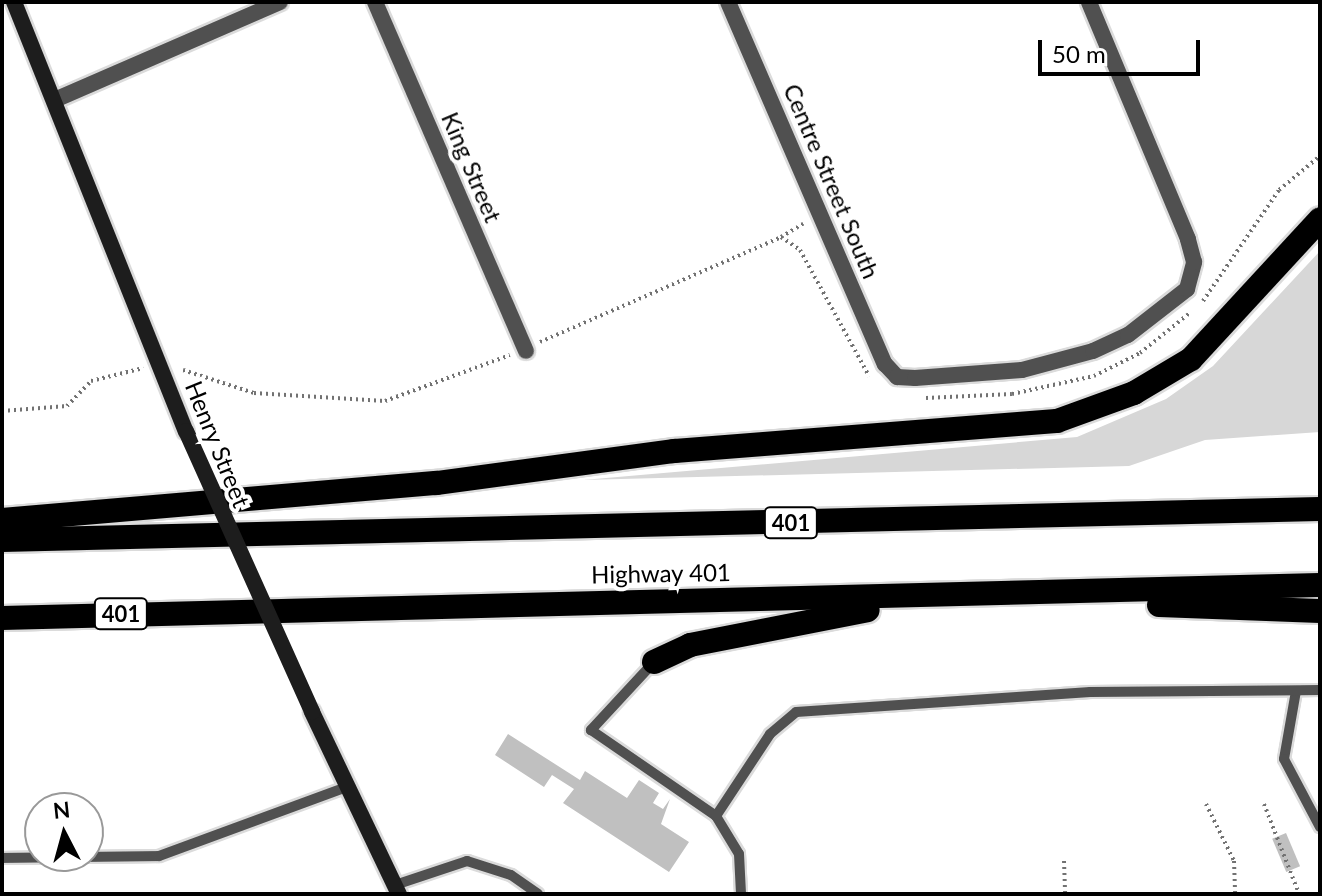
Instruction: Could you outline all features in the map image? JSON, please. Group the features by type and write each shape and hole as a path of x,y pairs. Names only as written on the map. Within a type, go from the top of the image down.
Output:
{"highway":[{"path":"2,520 437,483 674,451 1057,421 1134,393 1191,359 1320,219"},
{"name":"Highway 401","path":"2,540 1185,513 1320,507"},
{"name":"Highway 401","path":"2,618 937,598 1320,585"},
{"path":"654,662 690,645 937,598 1320,611"}],"main road":[{"name":"Henry Street","path":"14,2 57,99 186,431 312,712 397,890"}],"street":[{"path":"57,99 280,2"},
{"name":"King Street","path":"375,2 526,351"},
{"name":"Centre Street South","path":"728,2 821,216 897,377 1022,370 1093,351 1128,335 1187,289 1194,262 1089,2"}],"lane":[{"path":"654,662 591,730 716,816 739,854 741,894"},
{"path":"716,816 770,734 796,712 1090,692 1320,690"},
{"path":"1296,691 1284,759 1320,827"},
{"path":"2,858 159,856 347,787"},
{"path":"397,890 467,861 511,875 538,894"}],"path":[{"path":"913,398 972,399 1053,387 1140,353 1203,302 1279,190 1320,156"},
{"path":"2,411 67,406 91,381 160,365 254,393 385,401 526,351 564,328 781,237 821,216"},
{"path":"781,237 800,250 859,366 876,384"},
{"path":"1206,804 1234,861 1235,894"},
{"path":"1264,804 1299,894"},
{"path":"1064,861 1065,894"}],"shaded area":[{"path":"1320,251 1320,432 1205,440 1129,466 583,480 1077,437 1166,399 1213,366"}],"building":[{"path":"508,734 580,780 585,771 627,798 639,780 659,793 653,803 663,809 670,799 661,824 689,842 669,872 563,803 574,789 552,775 544,787 495,755"},
{"path":"1286,833 1300,866 1286,872 1272,839"}]}
